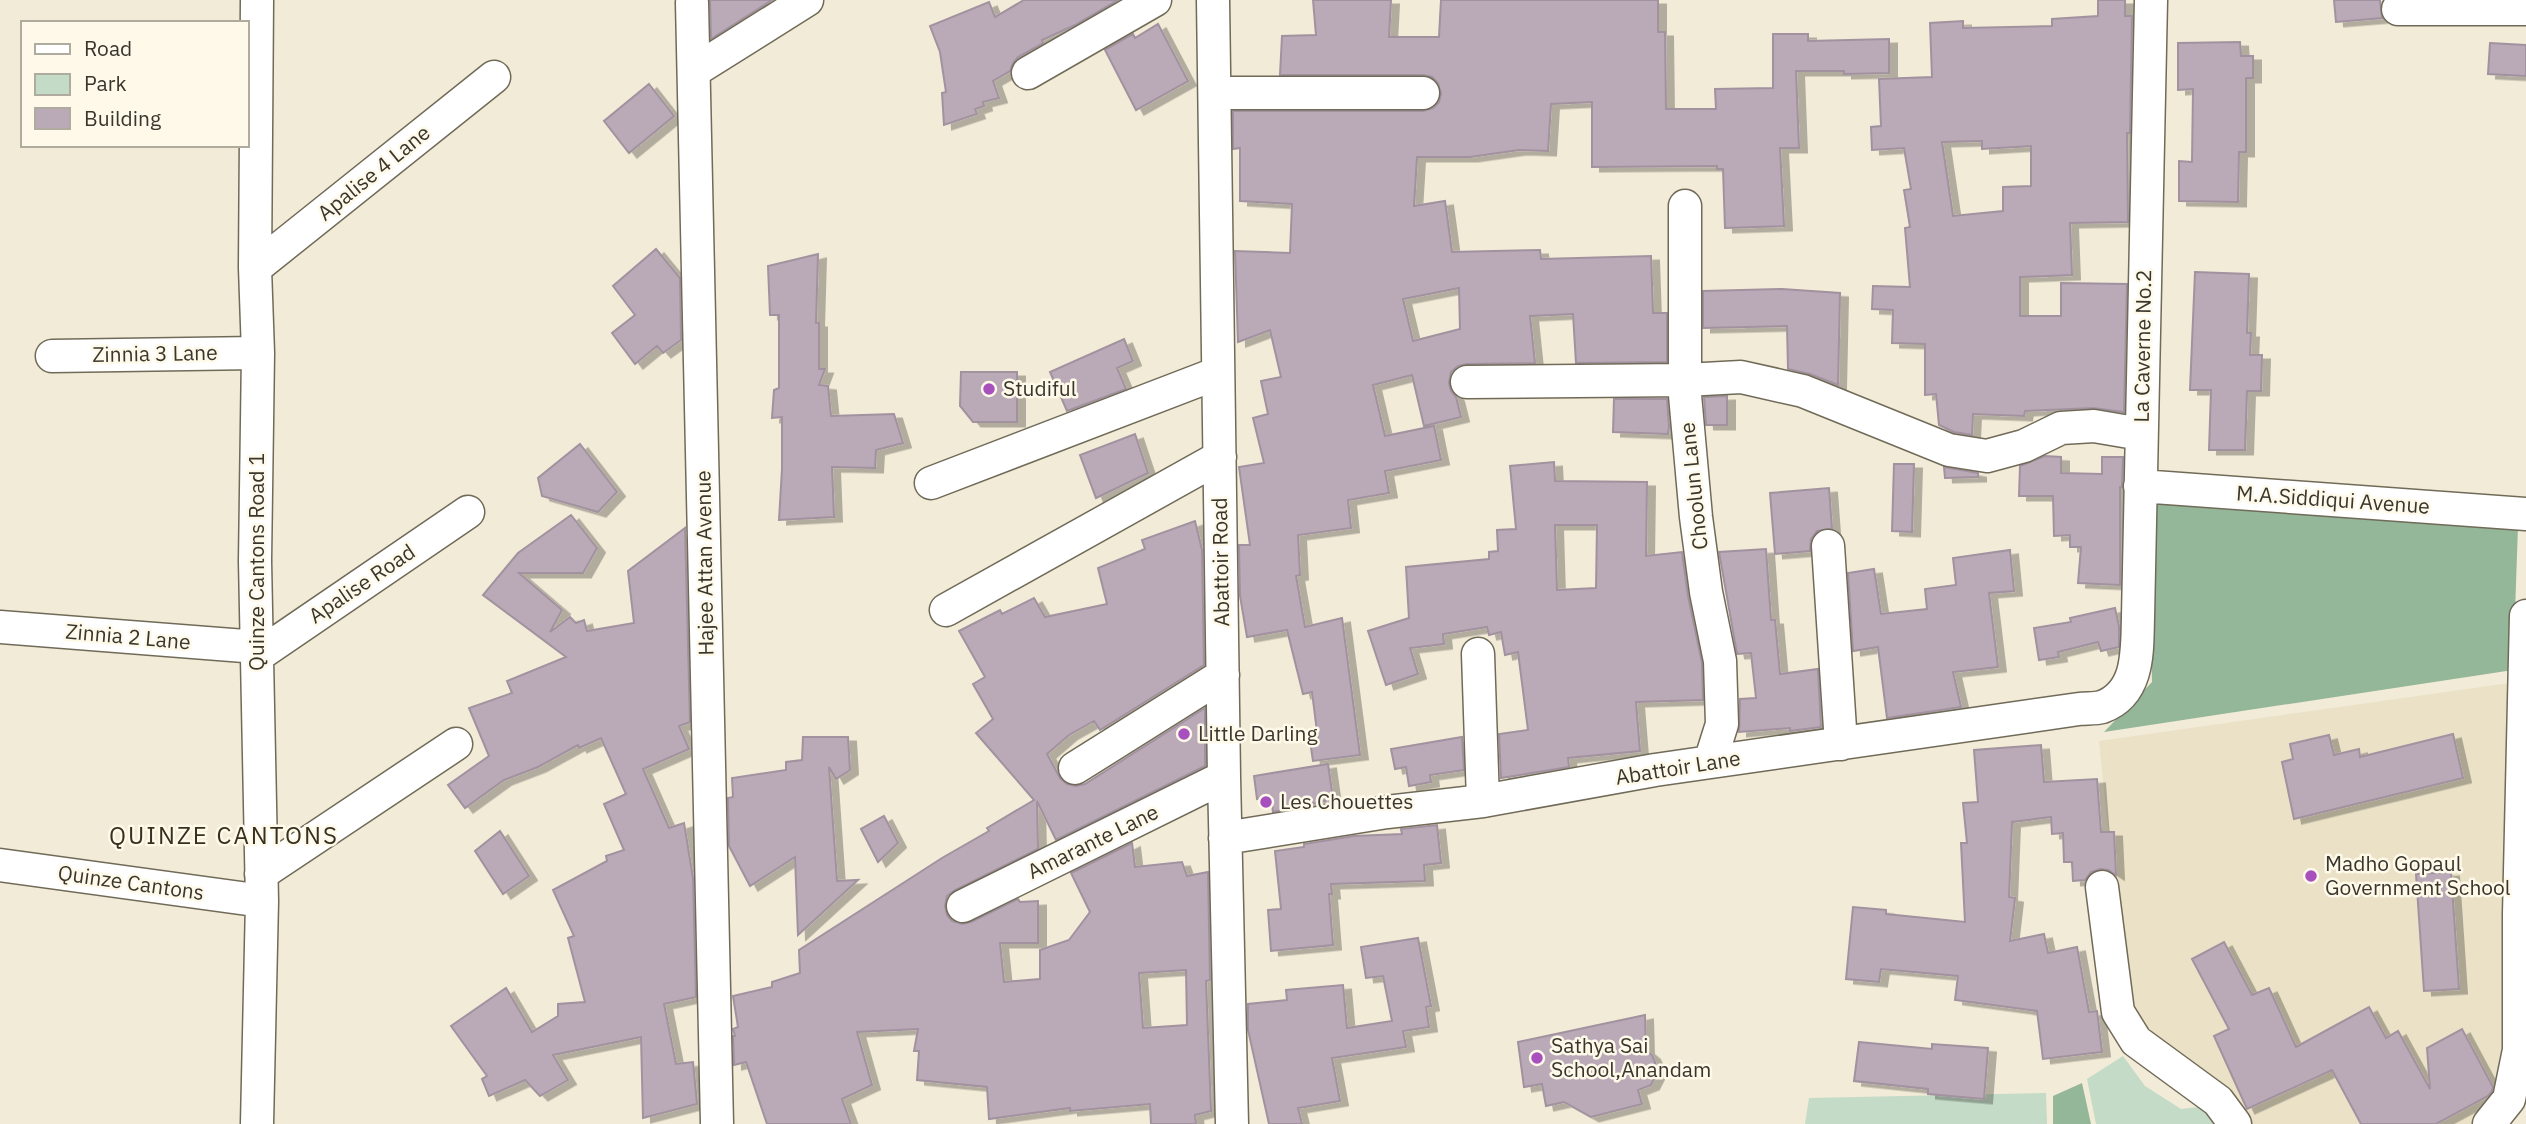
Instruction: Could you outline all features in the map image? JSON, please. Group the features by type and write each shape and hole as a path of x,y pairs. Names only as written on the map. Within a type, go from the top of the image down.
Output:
{"street":[{"name":"Quinze Cantons Road 1","path":"257,0 252,133 258,352 257,652 261,888 257,1124"},
{"path":"694,71 807,0"},
{"path":"1028,73 1155,0"},
{"name":"Abattoir Road","path":"1213,0 1225,838 1232,1124"},
{"name":"La Caverne No.2","path":"2126,691 2136,664 2151,0"},
{"name":"Hajee Attan Avenue","path":"692,3 717,1124"},
{"path":"2398,9 2526,9"},
{"name":"Apalise 4 Lane","path":"255,268 494,77"},
{"path":"1214,93 1423,93"},
{"name":"Choolun Lane","path":"1685,206 1685,380 1696,517 1706,593 1720,661 1722,724 1710,762"},
{"name":"Zinnia 3 Lane","path":"52,356 258,352"},
{"path":"931,483 1218,373"},
{"path":"1467,382 1741,377 1803,391 1949,450 1987,456 2024,446 2061,428 2094,426 2141,434"},
{"path":"946,610 1220,457"},
{"name":"M.A.Siddiqui Avenue","path":"2140,486 2526,514"},
{"name":"Apalise Road","path":"257,652 468,512"},
{"path":"1828,546 1841,744"},
{"path":"2489,1124 2509,1099 2519,1050 2519,914 2526,617"},
{"name":"Zinnia 2 Lane","path":"0,627 257,652"},
{"path":"1478,654 1483,801"},
{"path":"1075,768 1223,675"},
{"name":"Abattoir Lane","path":"1225,838 1387,812 1483,801 1710,762 2101,707 2126,691"},
{"path":"261,888 456,744"},
{"name":"Amarante Lane","path":"963,906 1224,777"},
{"name":"Quinze Cantons","path":"0,865 261,888"},
{"path":"2102,887 2118,1012 2136,1041 2218,1101 2235,1124"}],"shaded area":[{"name":"Madho Gopaul Government School","path":"2510,683 2509,1043 2500,1096 2475,1124 2247,1124 2126,1011 2099,741"}],"green space":[{"path":"2148,499 2518,526 2513,670 2104,732 2152,682"},
{"path":"2123,1056 2145,1086 2181,1109 2206,1106 2218,1124 2096,1124 2087,1079"},
{"path":"2082,1083 2091,1124 2053,1124 2053,1096"},
{"path":"2046,1093 2047,1124 1805,1124 1809,1098"}],"building":[{"path":"710,0 772,0 711,39"},
{"path":"1024,0 1118,0 1042,40 1043,43 1018,57 1010,71 993,81 999,98 983,102 984,106 975,109 977,114 944,125 942,93 946,92 940,52 930,26 989,2 995,17"},
{"path":"1313,0 1391,0 1389,37 1439,37 1441,0 1658,0 1658,32 1665,32 1666,109 1716,109 1715,89 1773,88 1773,34 1808,34 1808,41 1889,39 1889,73 1796,71 1799,148 1780,148 1784,226 1725,228 1723,169 1717,169 1717,166 1592,167 1592,102 1551,104 1548,151 1519,150 1470,157 1417,157 1414,206 1445,201 1452,252 1540,250 1541,259 1651,256 1653,313 1667,313 1667,362 1576,363 1573,314 1530,316 1535,363 1467,364 1458,366 1451,372 1449,383 1461,417 1424,426 1412,375 1373,385 1385,436 1434,426 1441,460 1385,471 1389,493 1348,500 1351,528 1298,535 1300,575 1296,576 1305,627 1342,618 1360,755 1313,761 1310,741 1318,740 1312,692 1303,694 1287,630 1247,637 1240,596 1239,545 1250,545 1239,467 1264,463 1253,418 1268,414 1261,381 1281,377 1270,330 1238,342 1235,251 1290,253 1292,204 1240,201 1240,148 1233,149 1233,111 1423,111 1433,108 1439,102 1441,94 1438,83 1432,77 1423,75 1280,75 1282,36 1316,35","holes":["1459,288 1460,329 1413,341 1403,299"]},
{"path":"2098,0 2125,0 2125,16 2132,16 2130,133 2127,133 2128,222 2070,223 2072,275 2020,277 2020,316 2061,316 2061,283 2127,284 2124,412 2093,408 2025,411 2024,416 1973,414 1972,435 1954,432 1939,425 1936,394 1925,395 1925,344 1892,343 1893,310 1872,309 1873,286 1910,287 1905,228 1910,227 1904,190 1911,189 1904,148 1872,150 1871,127 1881,126 1879,79 1932,77 1930,23 1963,21 1963,28 2052,26 2052,19 2098,16","holes":["1982,141 1982,149 2031,146 2031,186 2003,187 2003,211 1953,216 1942,142"]},
{"path":"2334,0 2380,0 2382,18 2336,22"},
{"path":"1158,24 1188,81 1136,110 1105,50 1133,34 1135,38"},
{"path":"2240,42 2241,56 2253,56 2253,78 2246,78 2246,152 2239,152 2238,202 2179,201 2179,161 2192,162 2193,89 2178,90 2178,43"},
{"path":"2490,43 2526,45 2526,76 2488,74"},
{"path":"649,84 674,116 629,153 604,121"},
{"path":"656,249 680,278 681,340 663,353 657,346 635,364 612,333 635,315 613,286"},
{"path":"818,254 816,323 819,323 819,369 825,369 819,385 828,386 831,416 894,414 903,443 876,450 875,468 832,467 834,517 779,520 782,417 772,418 774,390 779,388 779,315 770,315 768,266"},
{"path":"2195,272 2249,274 2247,333 2251,333 2250,355 2262,355 2261,391 2247,391 2245,450 2209,450 2211,390 2190,390"},
{"path":"1782,289 1840,293 1838,385 1788,369 1787,326 1703,328 1703,291"},
{"path":"1124,339 1133,361 1117,368 1126,389 1067,411 1050,372"},
{"name":"Studiful","path":"961,372 1017,372 1017,422 973,422 960,406"},
{"path":"1727,396 1727,425 1706,425 1704,397"},
{"path":"1614,399 1667,399 1668,434 1613,432"},
{"path":"1135,434 1148,473 1096,498 1080,455"},
{"path":"580,444 617,492 598,512 542,496 538,478"},
{"path":"2045,456 2061,457 2061,473 2102,474 2102,457 2123,457 2120,487 2120,585 2078,583 2081,547 2070,547 2070,535 2054,536 2053,496 2019,496 2020,466"},
{"path":"1554,462 1555,481 1647,482 1646,556 1682,552 1702,663 1703,700 1636,702 1640,751 1568,758 1569,767 1501,778 1499,734 1528,730 1518,652 1505,655 1501,632 1489,635 1487,627 1443,634 1444,644 1410,648 1418,674 1386,685 1368,631 1409,618 1406,567 1489,559 1489,552 1498,551 1497,530 1516,529 1510,466","holes":["1555,525 1597,525 1596,588 1557,590"]},
{"path":"1894,464 1914,464 1912,532 1892,531"},
{"path":"1944,467 1978,473 1978,477 1945,478"},
{"path":"1829,488 1832,529 1817,531 1811,539 1810,551 1775,554 1770,493"},
{"path":"571,515 597,548 583,573 519,573 562,610 550,632 570,617 576,623 584,620 587,631 634,623 628,571 685,528 690,722 679,726 689,749 643,769 669,828 684,823 693,878 696,997 664,1004 676,1064 693,1062 697,1104 643,1118 641,1037 553,1055 568,1080 540,1096 525,1080 489,1096 482,1079 487,1076 451,1026 506,988 532,1032 558,1016 558,1004 585,1002 568,938 574,936 553,890 607,861 606,856 624,850 604,804 626,794 601,738 579,748 578,745 538,767 504,780 465,808 448,785 489,756 469,708 512,693 507,681 566,657 483,595 518,553"},
{"path":"1195,521 1202,550 1204,665 1100,730 1094,721 1069,735 1047,754 1060,778 1067,784 1085,784 1205,708 1205,766 1056,840 1037,801 1038,849 955,890 947,896 945,906 952,921 962,924 1018,899 1020,902 1038,901 1038,943 1000,943 1004,982 1040,979 1040,950 1069,940 1090,912 1071,873 1132,843 1135,867 1182,862 1187,876 1208,872 1210,980 1206,981 1211,1111 1195,1115 1196,1124 1151,1124 1150,1104 1070,1111 1070,1108 989,1119 987,1087 917,1080 919,1051 914,1051 918,1029 857,1032 872,1085 842,1099 851,1124 767,1124 746,1062 734,1065 733,1029 738,1027 733,996 772,987 772,982 800,973 799,950 1034,800 976,733 993,719 973,684 985,677 959,631 1000,610 1002,614 1034,598 1045,617 1107,604 1098,568 1145,549 1142,540","holes":["1186,970 1187,1025 1143,1028 1139,973"]},
{"path":"1766,549 1771,620 1775,620 1780,674 1818,669 1821,727 1790,731 1790,728 1739,732 1740,699 1756,698 1751,653 1737,654 1719,552"},
{"path":"2010,550 2014,591 1989,593 1998,667 1953,672 1961,707 1887,718 1878,647 1853,651 1848,573 1874,569 1881,614 1927,609 1925,589 1956,585 1953,558"},
{"path":"2115,608 2119,626 2119,647 2101,651 2098,642 2058,652 2059,657 2039,660 2034,628 2071,622 2070,618"},
{"path":"2453,734 2463,778 2294,819 2282,762 2293,759 2290,744 2329,735 2334,755 2359,749 2360,757"},
{"path":"803,737 848,737 850,770 836,779 829,767 837,881 858,880 798,935 795,857 750,886 729,846 728,798 733,797 732,778 786,770 786,762 802,760"},
{"path":"1462,737 1464,770 1430,775 1431,782 1409,786 1406,767 1395,769 1391,749"},
{"path":"2041,745 2044,782 2097,779 2101,832 2114,832 2116,875 2100,869 2091,872 2085,880 2073,881 2072,862 2064,862 2063,833 2052,834 2051,817 2012,822 2009,897 2015,898 2010,941 2044,934 2048,953 2077,947 2089,1012 2097,1011 2102,1052 2043,1059 2037,1011 1955,1000 1958,976 1881,969 1879,982 1846,979 1853,907 1886,910 1886,914 1965,922 1961,843 1967,843 1963,803 1978,802 1974,750"},
{"path":"1328,764 1333,799 1273,812 1271,796 1257,799 1254,776"},
{"path":"884,816 898,843 878,862 861,829"},
{"path":"1437,825 1441,863 1424,865 1425,881 1331,884 1332,894 1329,894 1333,945 1271,951 1268,910 1281,909 1275,851 1354,836 1402,834 1401,829"},
{"path":"500,831 529,876 503,894 475,851"},
{"path":"2451,872 2459,989 2424,991 2416,874"},
{"path":"1418,938 1431,1006 1426,1007 1429,1027 1403,1031 1406,1047 1332,1058 1340,1101 1298,1108 1302,1124 1269,1124 1248,1030 1248,1004 1287,1000 1286,990 1343,985 1347,1028 1392,1021 1383,976 1366,978 1361,947"},
{"path":"2224,942 2252,995 2269,988 2296,1047 2369,1007 2386,1038 2398,1031 2430,1089 2427,1048 2462,1029 2493,1087 2492,1091 2488,1096 2436,1124 2361,1124 2332,1070 2247,1109 2214,1036 2229,1029 2192,959"},
{"path":"1645,1015 1646,1050 1655,1062 1656,1075 1651,1085 1638,1090 1642,1104 1591,1117 1564,1102 1546,1106 1542,1084 1524,1087 1518,1042"},
{"path":"1859,1042 1932,1049 1932,1044 1988,1048 1984,1099 1928,1094 1928,1089 1854,1081"}],"place":[{"name":"Studiful","path":"989,389"},
{"name":"Little Darling","path":"1184,734"},
{"name":"Les Chouettes","path":"1266,802"},
{"name":"Madho Gopaul Government School","path":"2311,876"},
{"name":"Sathya Sai School,Anandam","path":"1537,1058"}],"district":[{"name":"QUINZE CANTONS","path":"224,836"}]}
